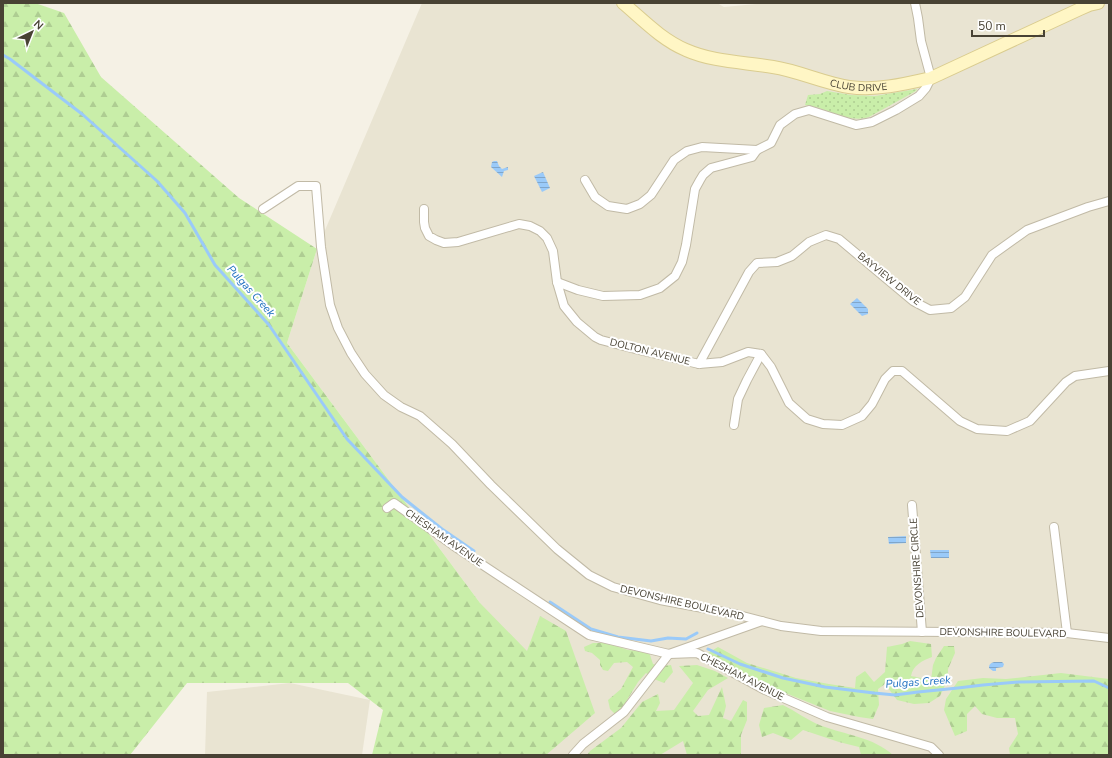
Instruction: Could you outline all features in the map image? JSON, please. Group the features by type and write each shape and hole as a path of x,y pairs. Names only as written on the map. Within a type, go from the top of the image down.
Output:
{"street":[{"name":"CLUB DRIVE","path":"623,3 664,38 686,50 700,55 729,61 780,68 839,85 862,88 904,84 930,78 1080,9 1098,3"},
{"path":"557,282 578,290 603,296 640,295 660,288 675,276 682,262 695,189 703,175 711,168 750,158 757,150 771,143 780,125 794,114 809,110 856,125 872,122 919,96 926,88 930,78 921,41 915,3"},
{"path":"585,180 595,197 608,206 627,209 640,204 651,194 674,160 687,151 702,147 757,150"},
{"name":"DEVONSHIRE BOULEVARD","path":"263,210 298,186 316,186 321,247 330,305 338,328 351,353 365,374 384,395 401,407 420,416 452,444 491,485 557,549 589,575 613,587 660,600 734,614 781,626 820,631 1067,634 1109,638"},
{"name":"BAYVIEW DRIVE","path":"699,364 748,272 758,263 778,262 792,256 809,242 826,235 839,240 913,301 930,310 951,308 965,297 992,255 1027,230 1088,207 1109,201"},
{"name":"DOLTON AVENUE","path":"424,209 425,228 429,236 444,243 458,242 519,224 530,226 540,231 547,238 553,251 557,282 564,306 577,322 601,340 699,364 722,362 748,352 762,354"},
{"path":"734,425 738,399 762,354 771,367 789,403 807,419 823,424 842,425 862,416 872,404 885,380 893,371 902,371 960,421 977,429 1007,431 1030,421 1066,382 1075,376 1109,371"},
{"name":"CHESHAM AVENUE","path":"387,508 394,503 454,546 589,635 669,654 697,653 765,690 827,717 932,747 939,755"},
{"name":"DEVONSHIRE CIRCLE","path":"912,505 922,632"},
{"path":"1054,527 1067,634"},
{"path":"573,755 583,744 624,712 669,654 762,621"}],"shaded area":[{"path":"422,3 717,3 724,7 768,3 1109,3 1109,755 377,755 480,603 287,343 317,249"},
{"path":"290,683 370,700 362,755 205,755 207,692"}],"green space":[{"path":"3,3 35,3 64,13 101,77 239,198 317,249 287,343 480,603 527,651 540,616 566,631 595,713 546,755 372,755 383,710 348,683 187,683 130,755 3,755"},
{"path":"917,89 916,91 869,117 861,119 845,117 813,106 805,105 808,95 820,94 827,91 851,95 875,96"},
{"path":"910,641 931,644 932,657 916,666 911,676 931,680 933,665 944,646 954,646 955,653 948,669 948,679 940,696 929,703 914,704 897,700 885,684 878,689 879,705 873,719 830,711 763,684 727,666 708,653 718,647 747,663 796,678 855,688 856,677 865,671 874,682 885,672 887,647"},
{"path":"593,643 607,643 628,650 649,652 653,664 661,666 671,665 673,672 664,683 654,679 646,673 638,682 621,710 615,714 610,709 608,700 621,689 633,667 627,662 614,663 608,671 603,670 600,665 600,660 592,653 585,651 584,647"},
{"path":"697,665 715,671 728,678 708,690 693,711 698,716 709,715 722,687 726,706 723,718 731,721 743,700 747,702 747,720 741,735 741,755 687,755 683,741 660,755 587,755 590,751 621,728 642,702 658,694 660,703 656,711 674,710 693,683 679,666"},
{"path":"1061,673 1109,679 1109,755 1010,755 1009,748 1018,734 1015,718 997,718 982,714 975,706 967,714 967,731 955,736 944,710 946,699 958,681 983,678 1006,679"},
{"path":"783,705 822,726 877,744 893,755 861,755 859,747 803,730 791,740 773,733 762,737 759,725 764,708"}],"water":[{"path":"497,161 502,169 508,167 508,170 504,171 502,177 491,167 492,162"},
{"path":"543,172 550,188 542,192 534,176"},
{"path":"857,298 868,309 868,314 862,316 850,304"},
{"path":"906,536 906,543 889,544 888,537"},
{"path":"930,550 949,550 949,558 931,558"},
{"path":"994,662 1002,662 1004,664 1003,667 996,668 996,671 993,671 989,667 990,664"}],"waterway":[{"name":"Pulgas Creek","path":"3,55 82,114 157,181 185,213 215,265 269,325 347,439 402,497 442,529 474,551"},
{"name":"Pulgas Creek","path":"550,602 591,629 618,637 651,641 668,638 686,639 697,633"},
{"name":"Pulgas Creek","path":"708,649 740,664 783,678 825,687 874,693 895,695 1019,682 1094,681 1109,688"}]}
